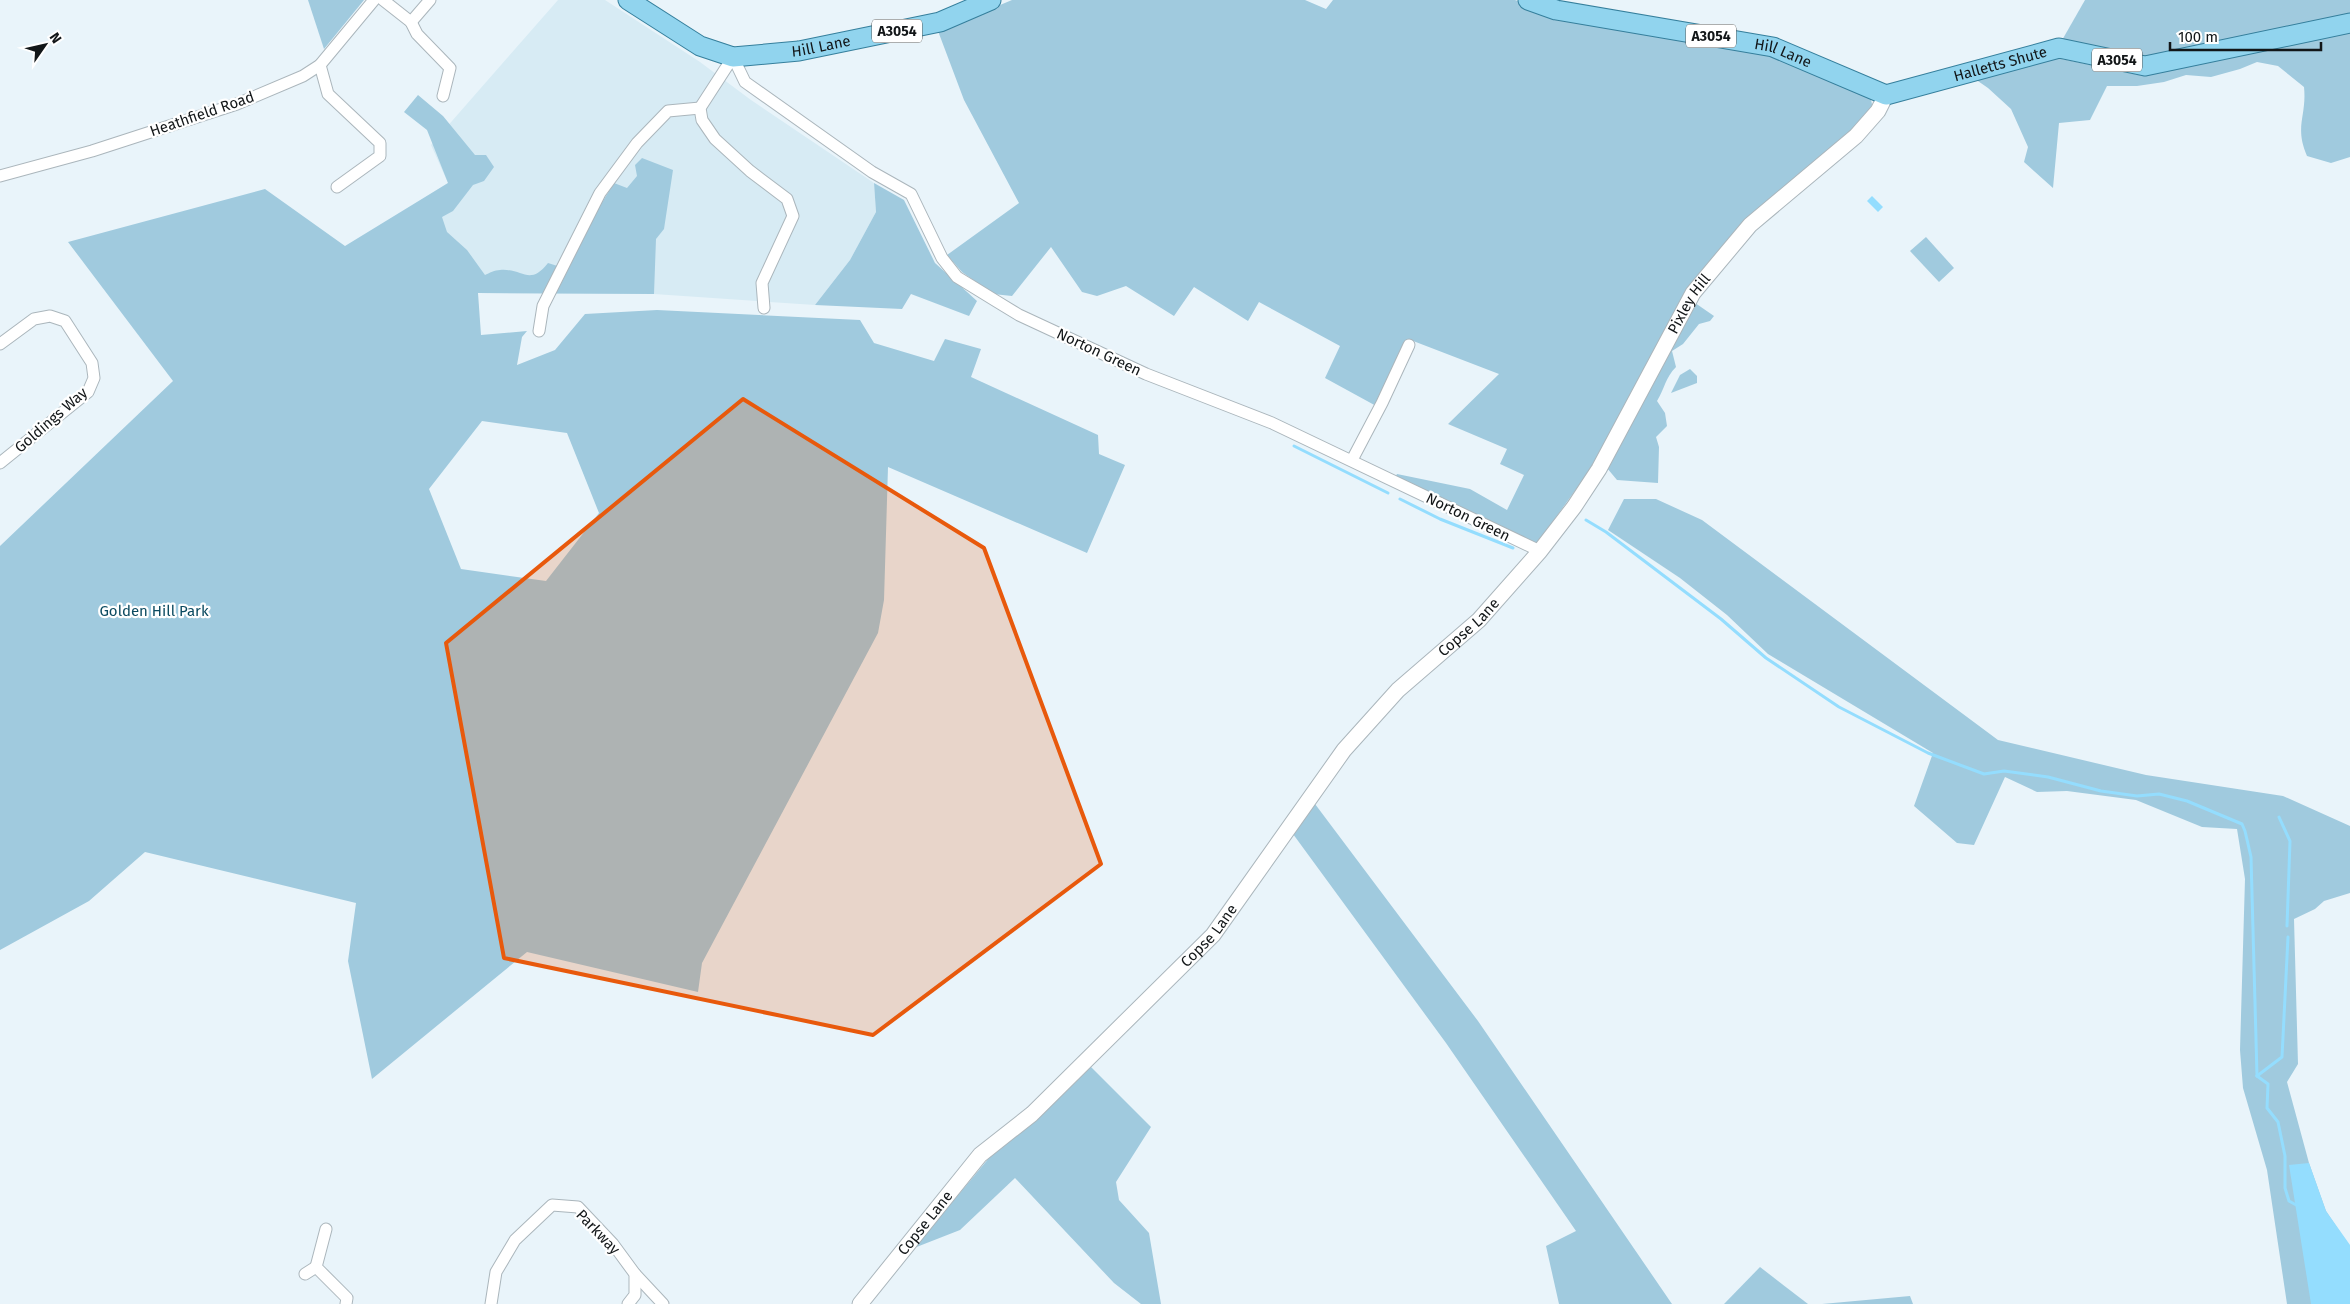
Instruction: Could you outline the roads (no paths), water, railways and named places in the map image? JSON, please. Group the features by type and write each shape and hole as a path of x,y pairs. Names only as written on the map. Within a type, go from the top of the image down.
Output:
{"main road":[{"name":"Hill Lane","path":"733,57 799,50 940,22 991,0"},
{"name":"Hill Lane","path":"1528,0 1556,10 1773,48 1886,95"},
{"name":"A3054","path":"632,1 700,46 733,57"},
{"name":"Halletts Shute","path":"1886,95 2059,48 2145,66 2350,23"}],"street":[{"name":"Heathfield Road","path":"0,176 92,151 237,104 304,76 320,65 374,0"},
{"path":"383,0 410,22 417,34 455,66 442,96"},
{"path":"410,22 430,0"},
{"path":"733,57 700,108 702,120 715,139 750,171 787,199 793,216 762,283 764,308"},
{"name":"Norton Green","path":"733,57 745,82 872,172 911,194 942,258 957,277 996,301 1027,318 1146,374 1272,423 1540,551"},
{"path":"320,65 328,94 380,143 380,156 337,187"},
{"name":"Pixley Hill","path":"1540,551 1574,507 1599,469 1693,293 1750,225 1856,136 1878,111 1886,95"},
{"path":"539,330 542,306 600,193 637,143 668,111 700,108"},
{"name":"Goldings Way","path":"0,344 34,319 50,316 64,321 92,363 94,378 88,392 0,463"},
{"path":"1352,460 1382,403 1409,345"},
{"name":"Copse Lane","path":"860,1304 980,1155 1032,1114 1213,935 1344,750 1398,690 1479,620 1540,551"},
{"name":"Parkway","path":"491,1304 496,1272 516,1240 552,1206 578,1207 613,1244 635,1274 663,1304"},
{"path":"305,1274 316,1267 326,1229"},
{"path":"316,1267 347,1298 346,1304"},
{"path":"628,1304 635,1295 635,1274"}],"waterway":[{"path":"1294,446 1388,493"},
{"path":"1400,499 1440,519 1513,548"},
{"path":"1586,520 1606,532 1721,619 1766,658 1839,707 1928,753 1984,774 2004,771 2048,777 2101,791 2137,796 2159,794 2187,801 2242,824 2251,857 2257,1076"},
{"path":"2279,817 2290,841 2287,926"},
{"path":"2257,1076 2282,1057 2288,937"},
{"path":"2257,1076 2268,1084 2267,1108 2278,1122 2285,1156 2285,1188 2289,1201 2298,1206"}],"park label":[{"name":"Golden Hill Park","path":"154,611"}]}
